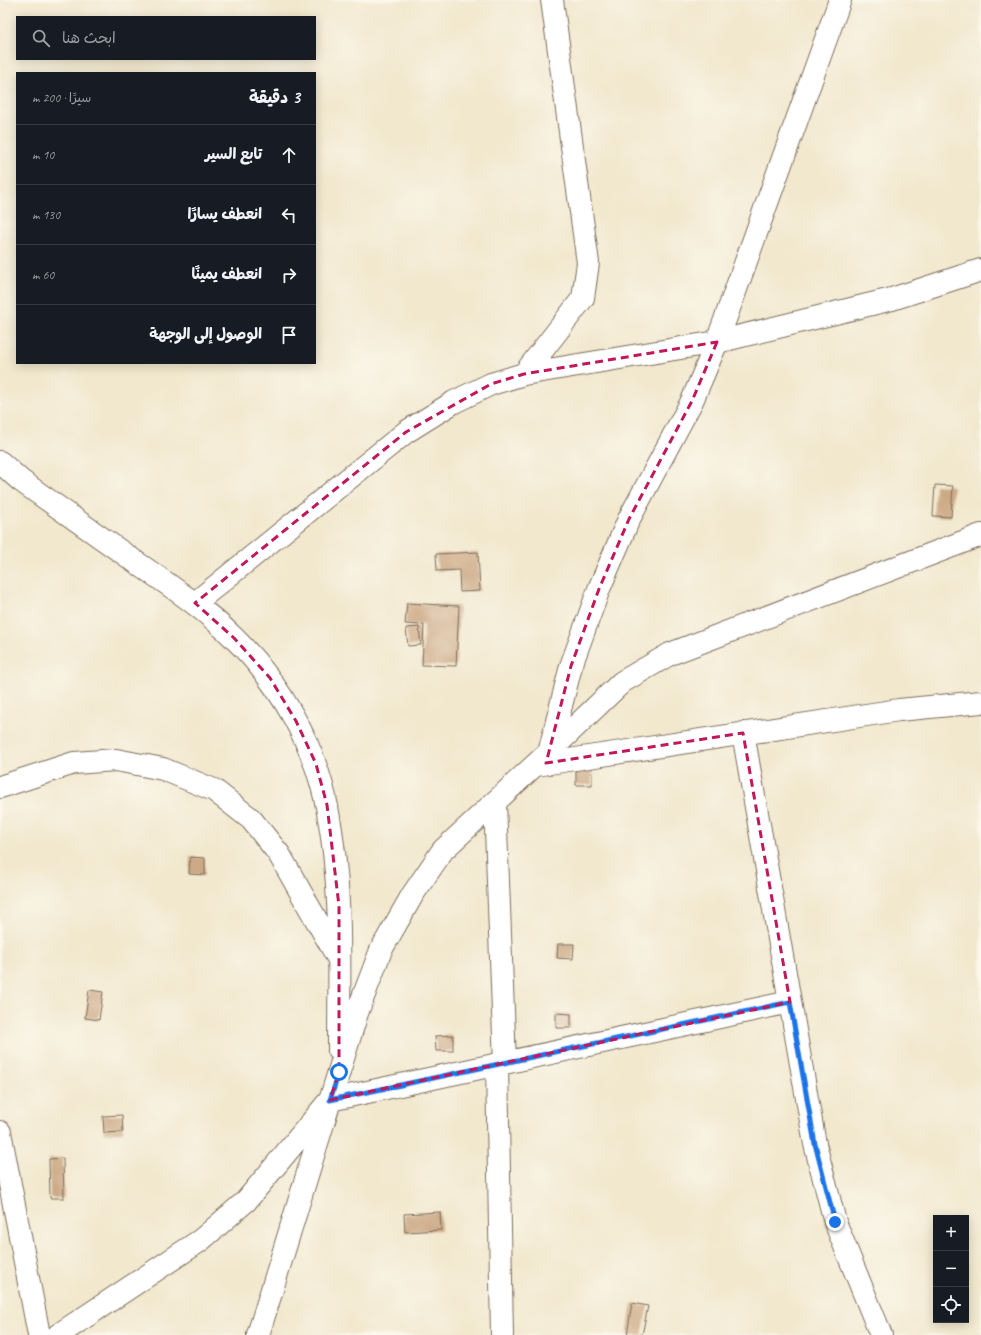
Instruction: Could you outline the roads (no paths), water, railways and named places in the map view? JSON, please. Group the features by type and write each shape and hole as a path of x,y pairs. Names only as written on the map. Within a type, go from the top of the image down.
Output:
{"street":[{"path":"524,374 583,298 588,263 552,0"},
{"path":"542,759 571,666 599,589 629,519 692,401 717,342 840,0"},
{"path":"195,603 406,432 454,402 491,384 524,374 717,342 892,299 981,270"},
{"path":"0,462 20,480 195,603 234,638 270,678 296,721 316,764 327,805 334,850 339,906 339,1072"},
{"path":"258,1335 357,1013 381,950 409,900 443,850 542,759 622,682 670,654 981,534"},
{"path":"542,759 743,733 900,710 981,702"},
{"path":"743,733 815,1144 835,1222 881,1335"},
{"path":"0,788 74,763 116,760 163,769 214,790 251,819 279,854 339,959"},
{"path":"495,803 501,1064 502,1335"},
{"path":"58,1335 201,1240 246,1201 330,1100 790,1002"},
{"path":"0,1132 39,1335"}]}
